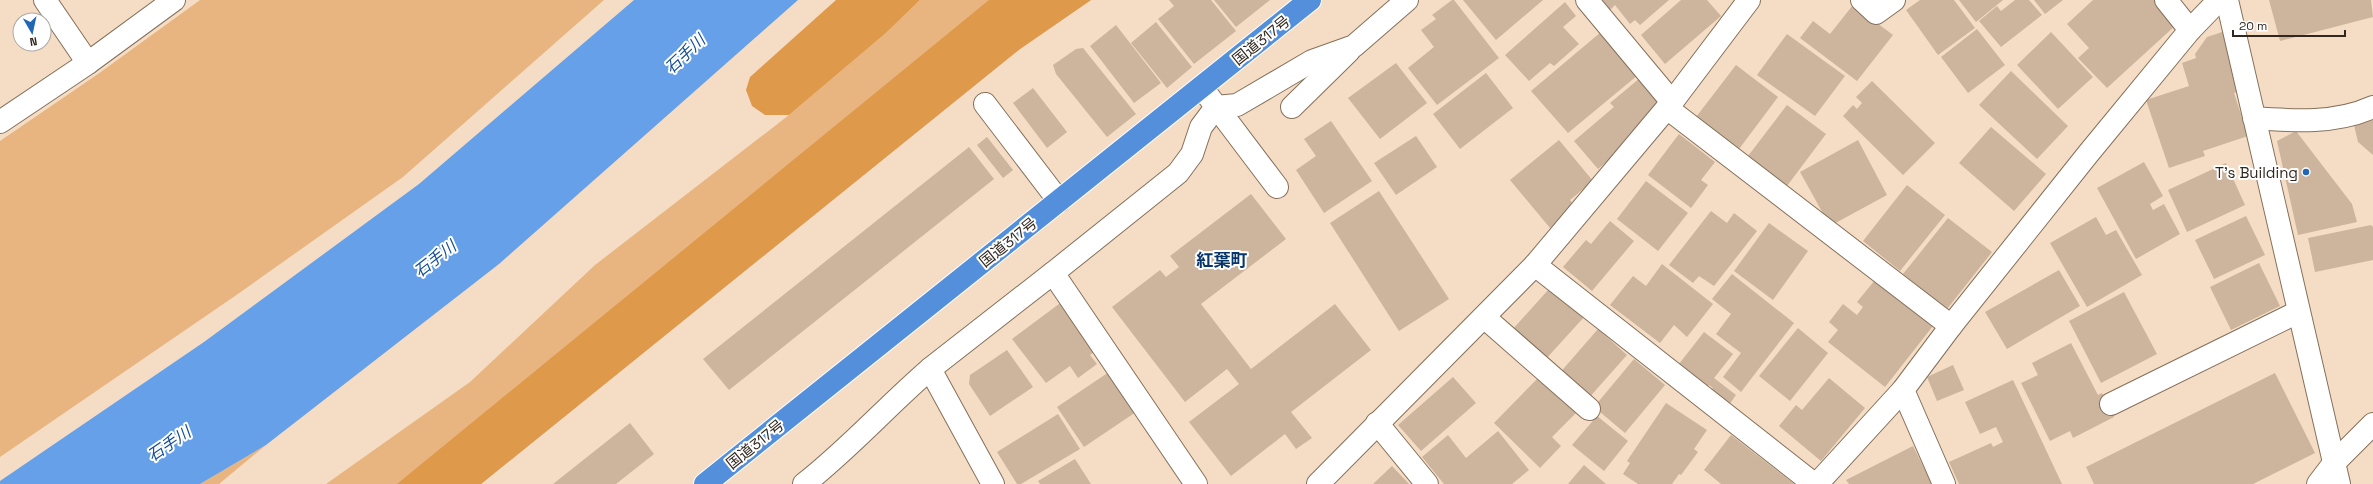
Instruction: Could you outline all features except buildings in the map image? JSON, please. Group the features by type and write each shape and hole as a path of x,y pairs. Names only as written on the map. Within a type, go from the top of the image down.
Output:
{"highway":[{"name":"国道317号","path":"705,484 1310,0"}],"street":[{"path":"45,0 88,63"},
{"path":"0,122 88,63 174,0"},
{"path":"1292,107 1354,46 1407,0"},
{"path":"1587,0 1670,105 1951,326"},
{"path":"1318,484 1535,265 1670,105 1750,0"},
{"path":"1862,0 1876,13 1894,0"},
{"path":"2166,0 2190,30"},
{"path":"1817,484 1903,390 1951,326 2190,30 2219,0"},
{"path":"2227,0 2338,484"},
{"path":"804,484 825,467 890,404 930,369 1053,274 1178,172 1192,154 1201,127 1216,107 1237,105 1312,61 1354,46"},
{"path":"1201,87 1277,187"},
{"path":"985,104 1059,201"},
{"path":"2254,118 2290,121 2322,120 2358,114 2373,107"},
{"path":"1535,265 1814,484"},
{"path":"1053,274 1196,484"},
{"path":"2111,404 2298,312"},
{"path":"1484,317 1589,409"},
{"path":"930,369 993,484"},
{"path":"1903,390 1944,484"},
{"path":"1377,423 1427,484"},
{"path":"2318,484 2334,463 2373,424"}],"shaded area":[{"path":"200,0 604,0 403,177 235,296 0,457 0,141 98,74"},
{"path":"836,0 920,0 886,33 789,115 765,115 752,106 746,90 750,77"},
{"path":"920,0 1091,0 1020,49 481,484 326,484 470,382 595,265 789,115 886,33"},
{"path":"989,0 1091,0 1020,49 481,484 397,484"},
{"path":"266,445 219,484 200,484"}],"water":[{"name":"石手川","path":"634,0 798,0 499,264 266,445 200,484 0,484 0,481 204,342 419,184"}],"place":[{"name":"T's Building","path":"2306,172"}],"district":[{"name":"紅葉町","path":"1222,260"}]}
